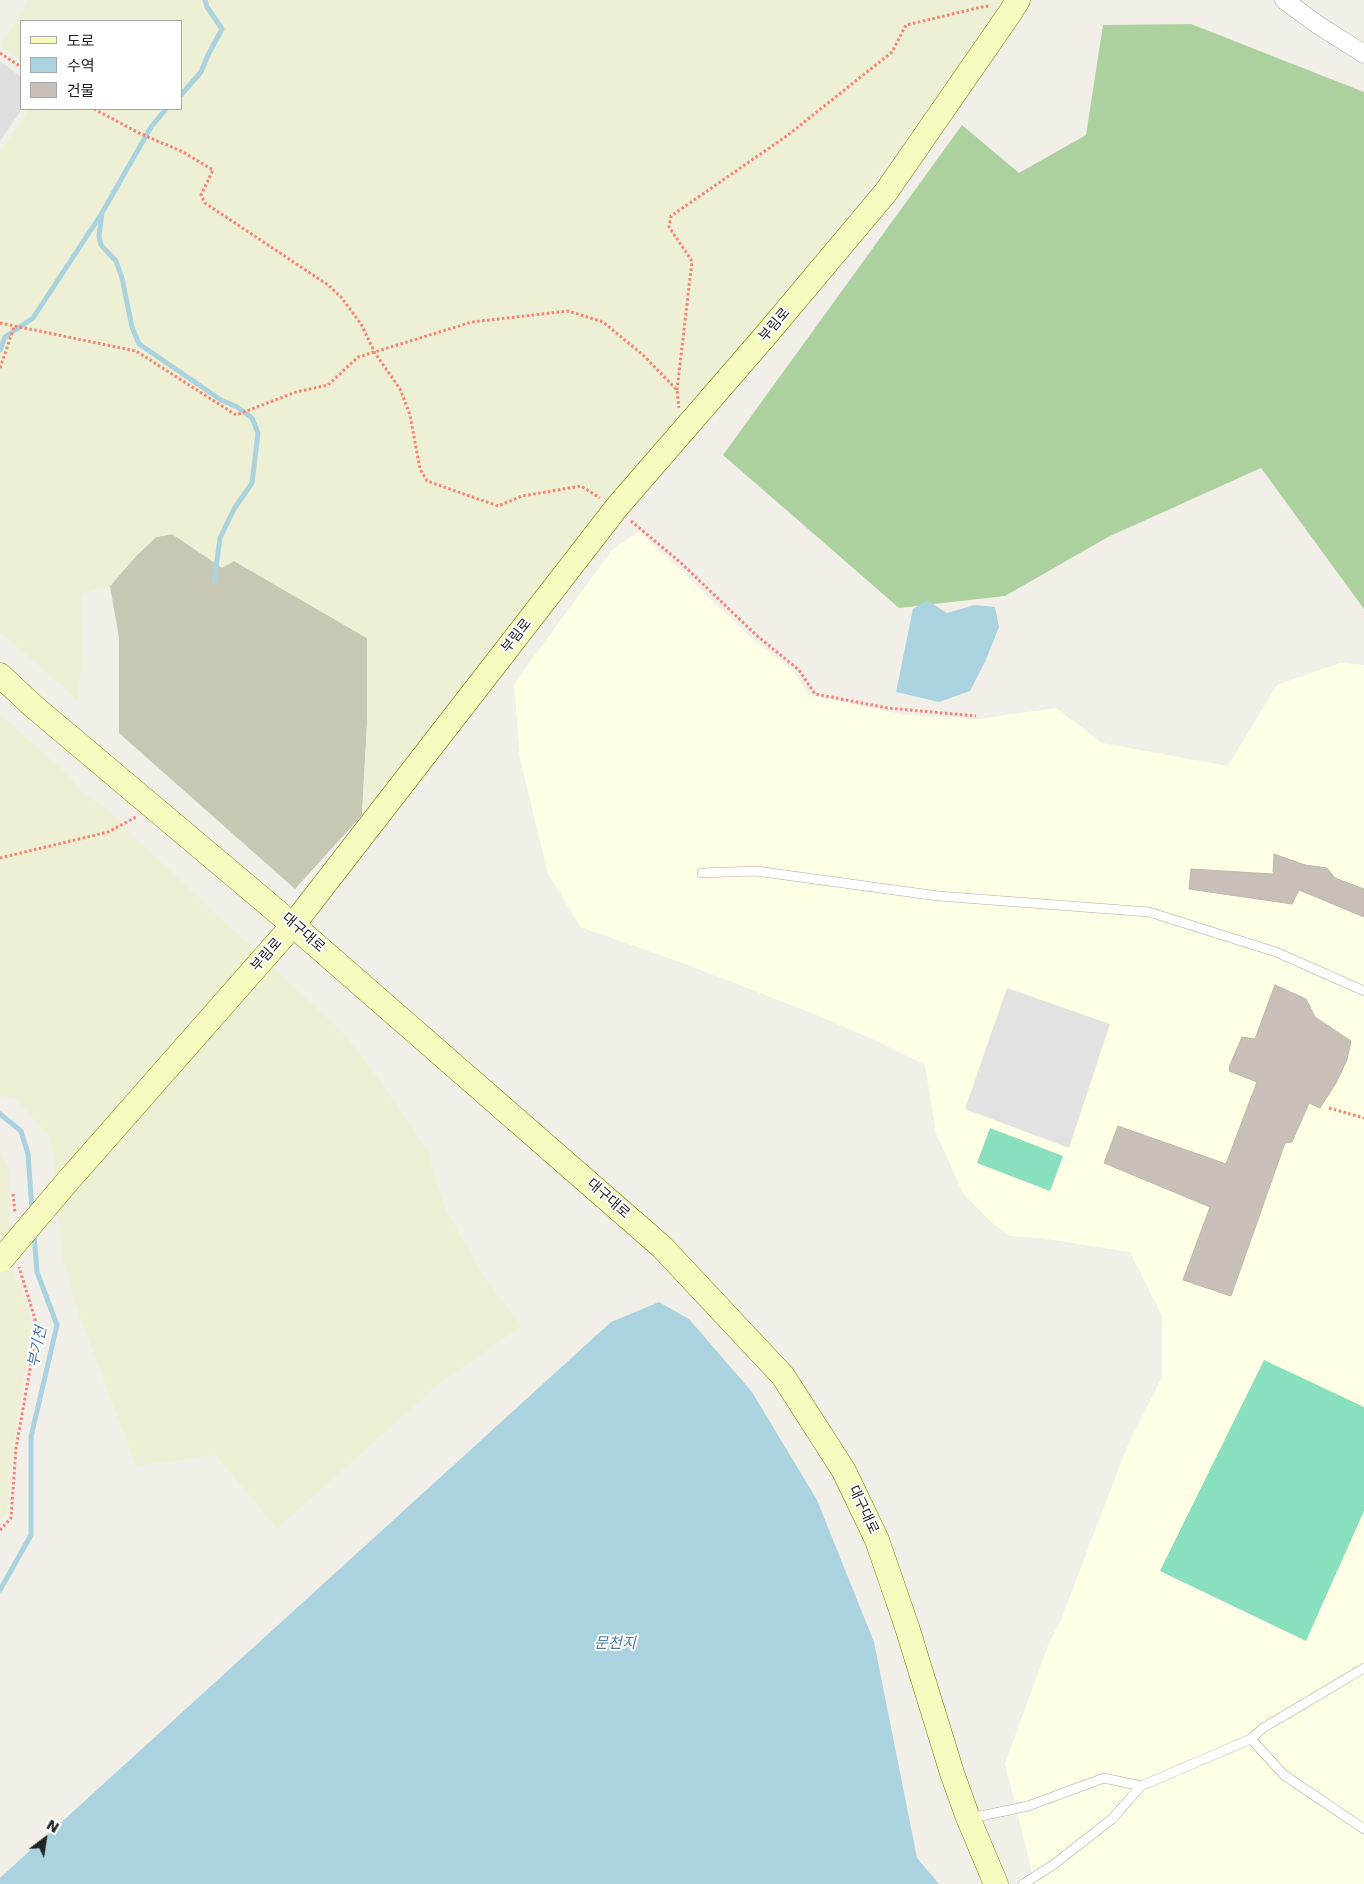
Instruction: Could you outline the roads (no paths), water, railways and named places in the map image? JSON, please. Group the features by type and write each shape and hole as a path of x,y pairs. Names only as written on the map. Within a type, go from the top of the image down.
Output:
{"street":[{"path":"1284,0 1318,25 1364,54"},
{"name":"부림로","path":"6,1260 67,1182 293,925 617,507 773,328 886,192 1014,6"},
{"name":"대구대로","path":"0,675 33,706 293,925 662,1247 783,1376 844,1471 877,1540 967,1815 996,1884"}],"lane":[{"path":"702,873 756,872 938,896 1149,912 1276,952 1364,991"},
{"path":"1022,1884 1053,1865 1112,1819 1142,1786 1251,1738 1264,1728 1364,1668"},
{"path":"1251,1738 1284,1775 1364,1828"},
{"path":"967,1815 981,1816 1028,1806 1104,1778 1142,1786"}],"water":[{"path":"927,600 947,613 974,605 995,607 999,627 985,662 970,691 939,702 896,692 913,609"},
{"name":"문천지","path":"659,1302 689,1319 752,1392 817,1500 874,1642 917,1858 939,1884 0,1884 0,1878 611,1322"}],"waterway":[{"path":"182,94 201,72 222,29 207,7 205,0"},
{"path":"0,350 5,337 33,318 102,213 151,127 165,110"},
{"path":"102,213 99,236 101,245 116,261 122,278 132,327 139,344 221,400 237,407 252,418 258,433 252,483 234,509 220,538 214,582"},
{"name":"부기천","path":"0,1114 21,1131 28,1154 32,1210"},
{"name":"부기천","path":"0,1590 31,1535 31,1437 57,1325 37,1272 34,1233"}]}
